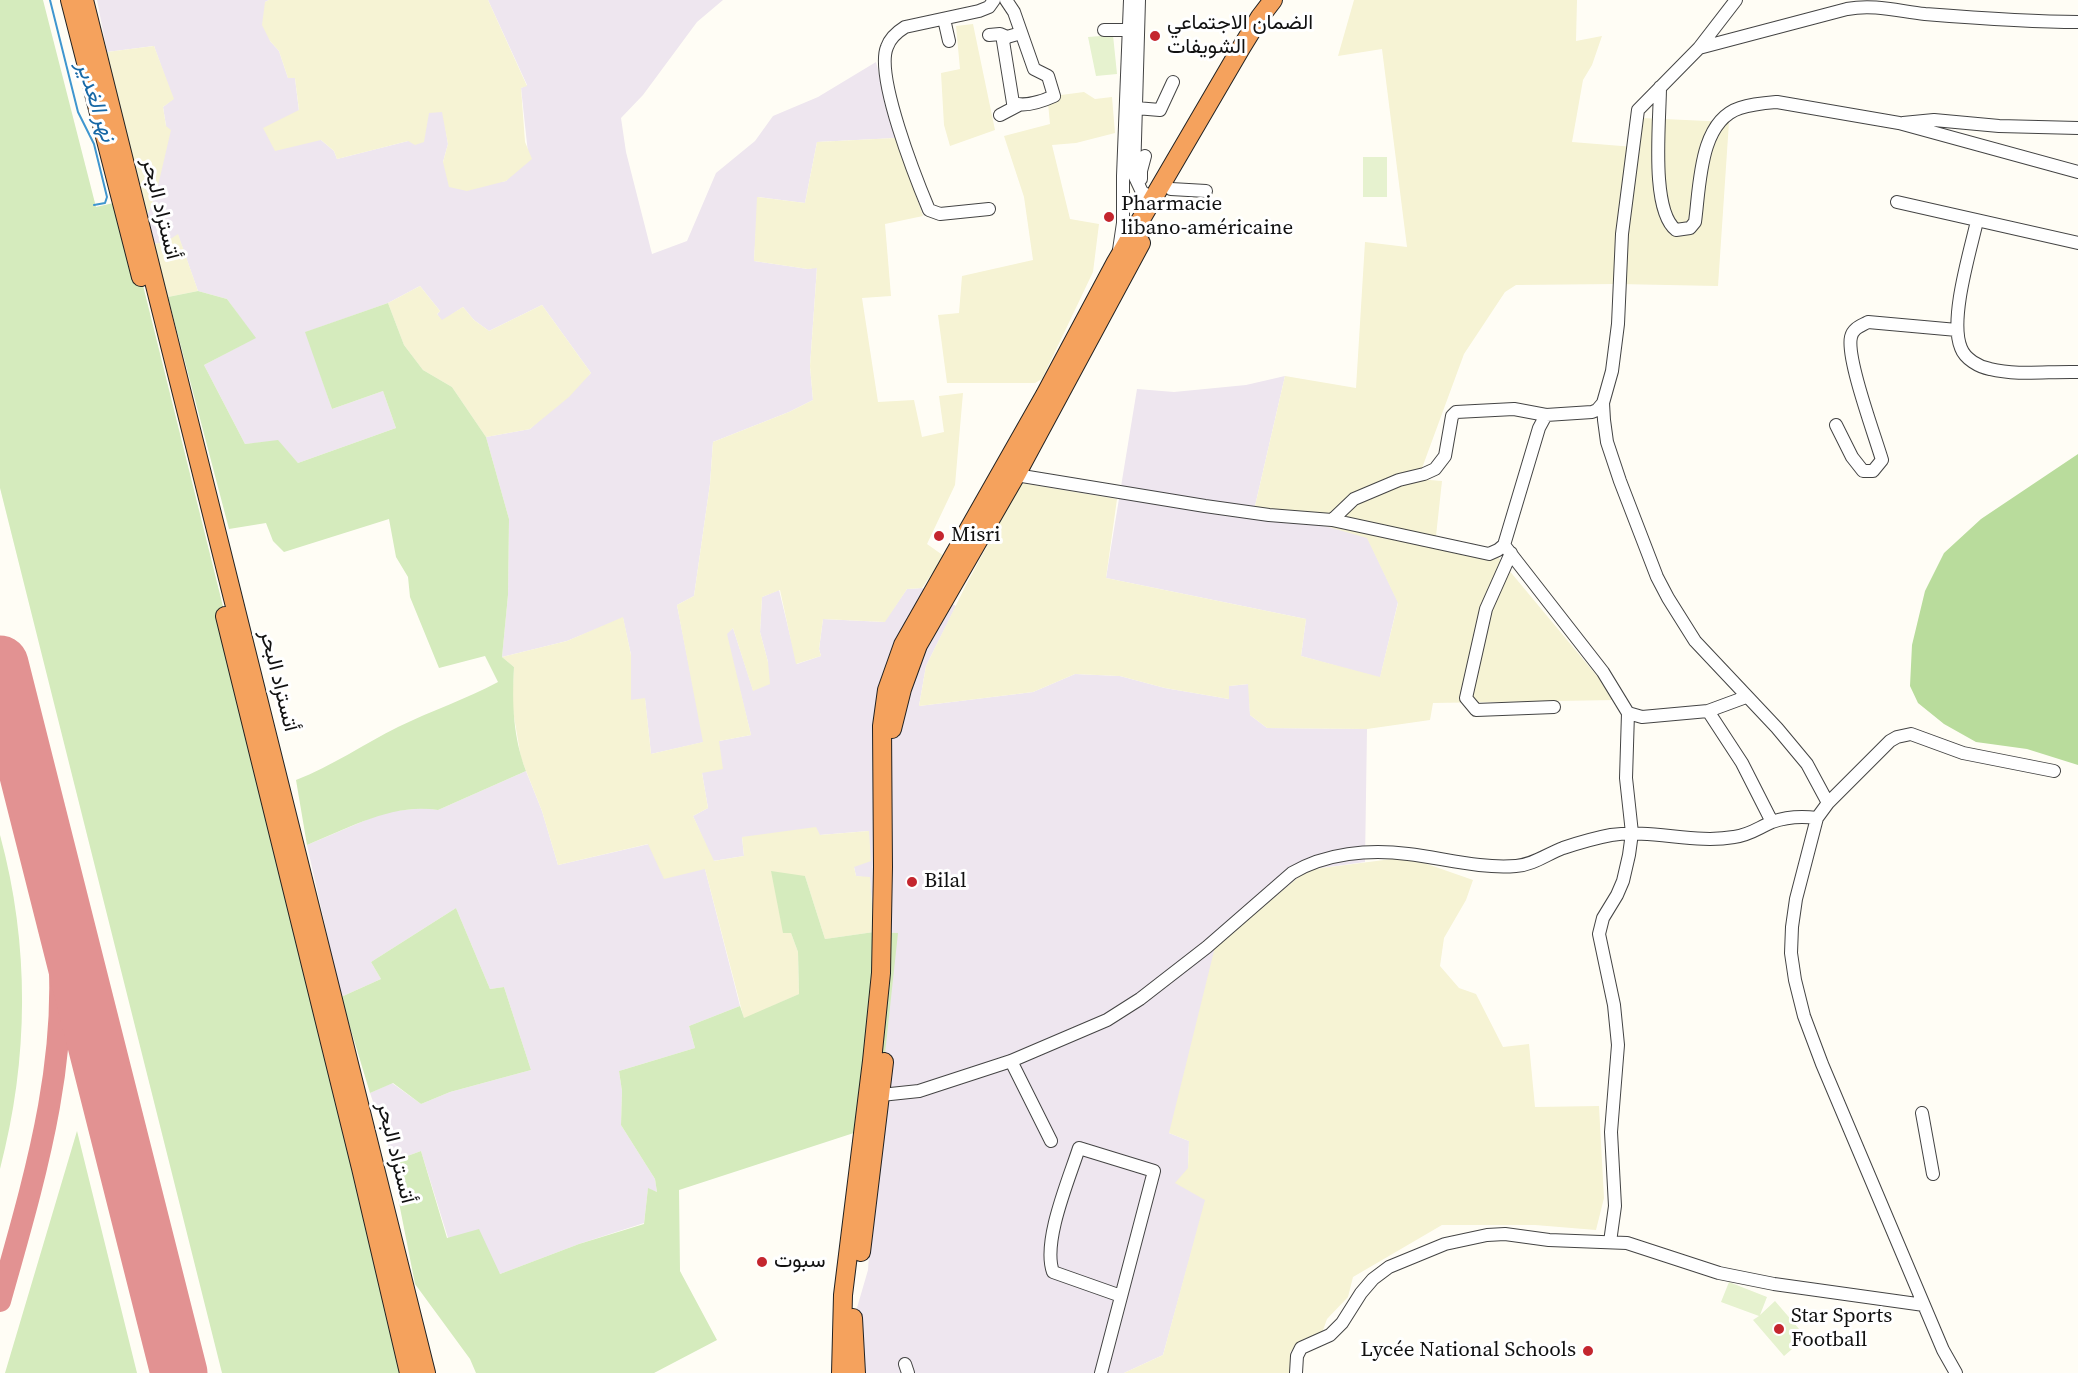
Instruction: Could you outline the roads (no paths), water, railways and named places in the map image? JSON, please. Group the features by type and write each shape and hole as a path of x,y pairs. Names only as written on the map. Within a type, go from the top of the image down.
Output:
{"highway":[{"name":"أتستراد البحر","path":"70,0 181,436 362,1168 409,1373"},
{"name":"أتستراد البحر","path":"84,0 426,1373"},
{"path":"856,1373 853,1329 854,1296 881,1095 892,980 891,744 895,715 907,672 918,645 1016,475 1275,0"},
{"path":"841,1373 843,1295 876,1032 881,974 882,726 887,690 903,645 1046,395 1116,262 1147,195 1260,17 1275,0"}],"street":[{"path":"989,209 940,214 929,210 896,118 884,65 886,47 895,34 905,27 979,11 989,7 994,0"},
{"path":"1000,115 1019,105 1047,100 1054,96 1048,76 1034,69 1014,12 1006,0"},
{"path":"1116,262 1124,223 1123,176 1130,0"},
{"path":"1139,0 1134,175 1147,195"},
{"path":"1736,0 1699,48 1638,110 1622,234 1618,324 1612,371 1604,403 1604,420 1607,442 1620,481 1657,577 1668,598 1695,641 1777,728 1807,764 1828,803"},
{"path":"1699,48 1865,6 1906,12 2012,21 2078,22"},
{"path":"944,19 949,41"},
{"path":"1104,30 1130,30"},
{"path":"1019,105 1013,103 1003,41 1007,37 1021,33"},
{"path":"989,35 1000,34 1007,37"},
{"path":"1136,108 1160,110 1173,82"},
{"path":"1660,87 1660,195 1669,225 1676,230 1690,228 1695,222 1704,161 1713,129 1721,119 1739,108 1777,102 1899,123 2078,172"},
{"path":"1899,123 1934,120 1999,126 2078,128"},
{"path":"1146,156 1141,171 1147,195"},
{"path":"1172,189 1206,191"},
{"path":"1897,202 2078,243"},
{"path":"1977,221 1967,264 1957,330 1961,350 1969,360 1990,369 2032,373 2078,372"},
{"path":"1836,425 1852,457 1863,471 1873,471 1882,460 1867,417 1854,365 1851,336 1855,328 1868,322 1957,330"},
{"path":"1332,520 1354,499 1399,480 1435,469 1445,456 1452,416 1456,412 1514,410 1546,415 1596,411 1604,403"},
{"path":"1587,412 1604,420"},
{"path":"1546,415 1539,428 1507,549 1486,609 1466,698 1476,710 1554,707"},
{"path":"1016,475 1205,506 1269,515 1332,520 1489,554 1507,549"},
{"path":"1507,549 1603,672 1628,713 1626,778 1632,833 1623,881 1603,918 1599,934 1614,1005 1618,1045 1611,1132 1615,1206 1610,1242"},
{"path":"1628,713 1642,717 1708,711 1746,697"},
{"path":"1708,711 1742,763 1772,822"},
{"path":"1956,1373 1943,1350 1822,1064 1804,1016 1791,953 1796,899 1817,818 1828,803 1890,741 1911,734 1963,753 2054,771"},
{"path":"881,1095 919,1091 1011,1061 1088,1029 1140,999 1207,947 1292,873 1304,866 1328,858 1375,852 1497,866 1518,866 1535,862 1563,848 1586,841 1632,833 1726,839 1748,835 1772,822 1800,816 1817,818"},
{"path":"1011,1061 1051,1141"},
{"path":"1922,1113 1933,1174"},
{"path":"1101,1373 1154,1171 1079,1148 1055,1220 1050,1264 1053,1272 1121,1296"},
{"path":"1296,1373 1297,1356 1301,1348 1330,1335 1342,1323 1361,1293 1389,1267 1425,1251 1467,1238 1496,1235 1627,1243 1719,1273 1774,1284 1924,1305"}],"waterway":[{"name":"نهر الغدير","path":"50,0 78,112 94,144 107,197 105,203 94,205"}],"place":[{"name":"الضمان الاجتماعي الشويفات","path":"1155,36"},
{"name":"Pharmacie libano-américaine","path":"1109,217"},
{"name":"Misri","path":"939,536"},
{"name":"Bilal","path":"912,882"},
{"name":"سبوت","path":"762,1262"},
{"name":"Star Sports Football","path":"1779,1329"},
{"name":"Lycée National Schools","path":"1588,1351"}]}
